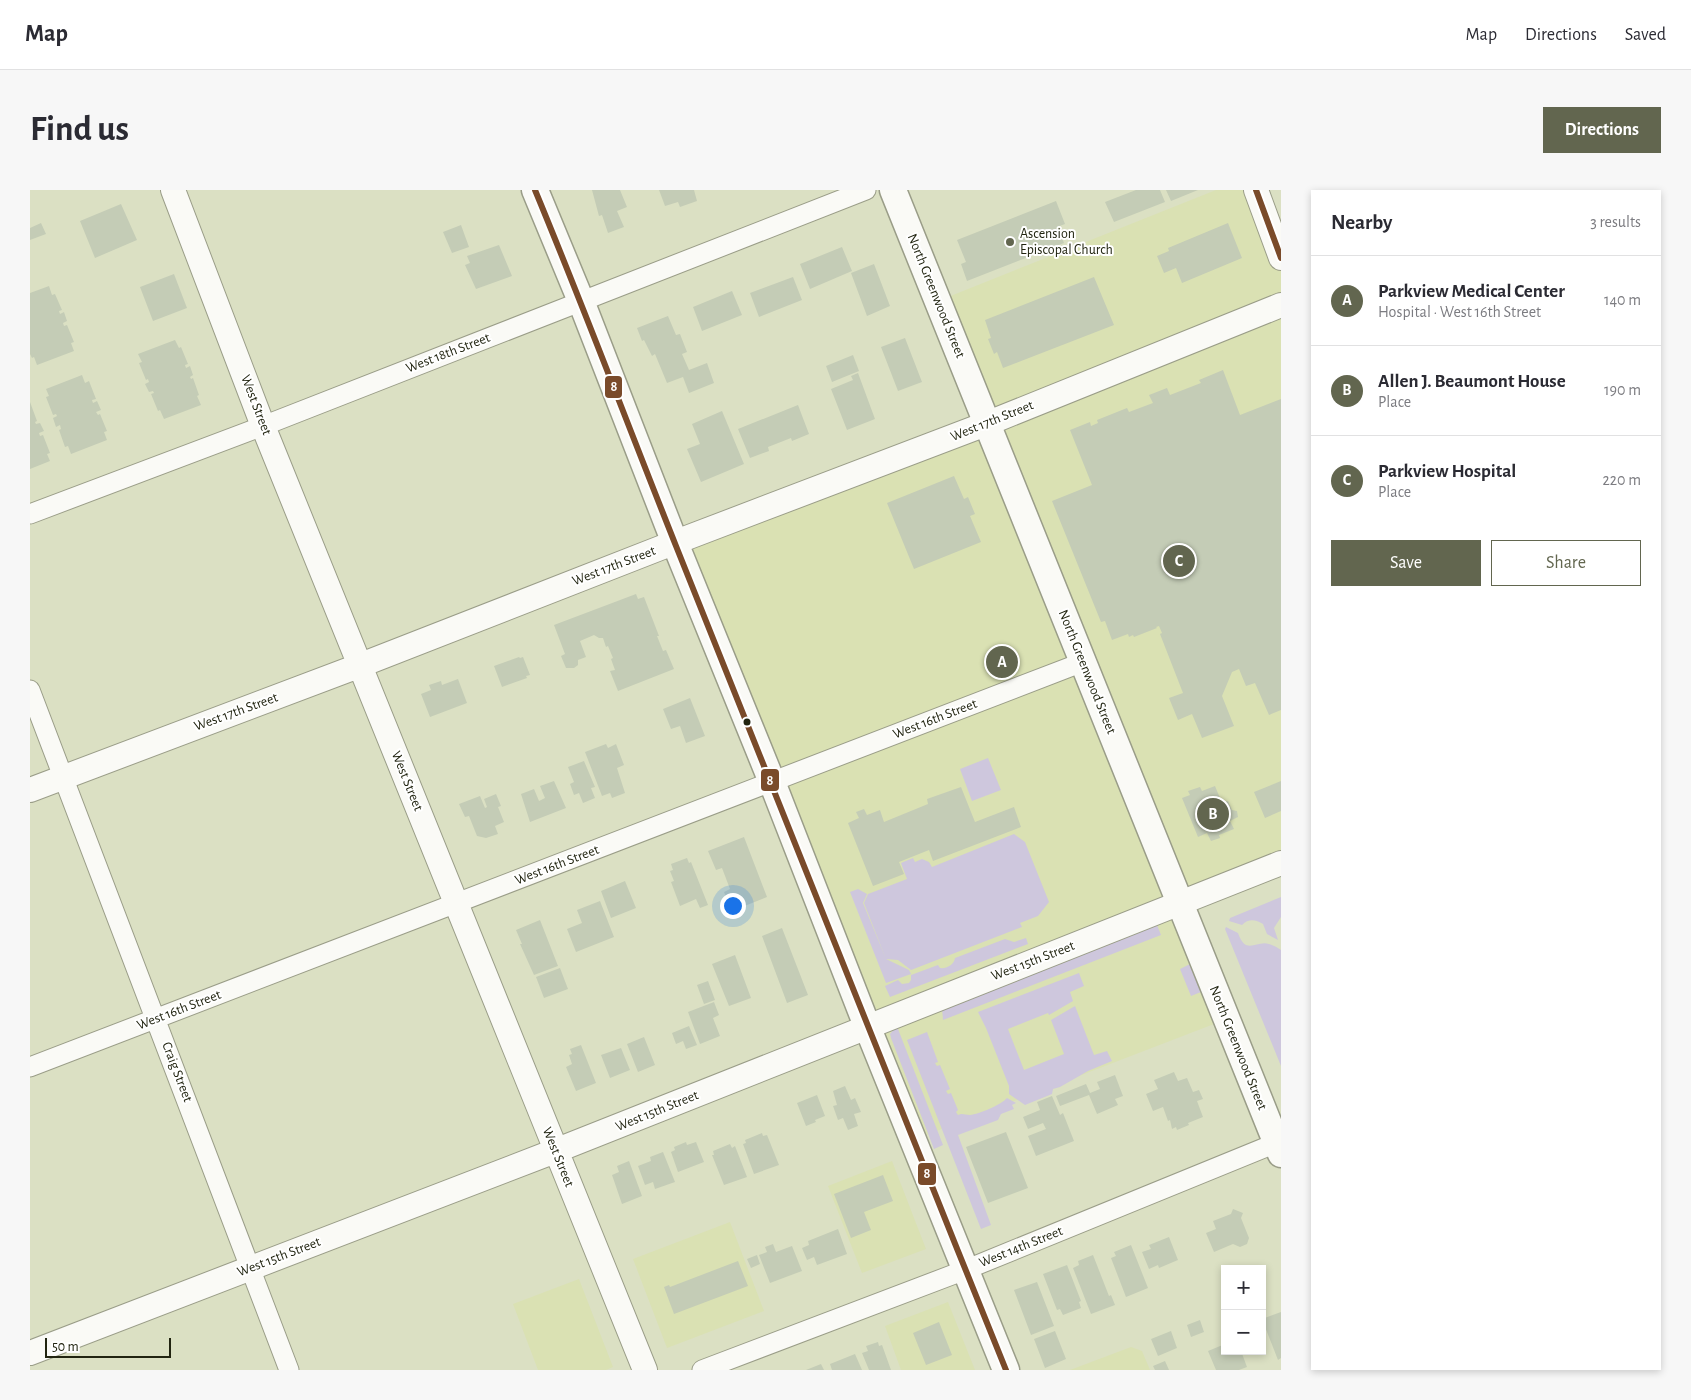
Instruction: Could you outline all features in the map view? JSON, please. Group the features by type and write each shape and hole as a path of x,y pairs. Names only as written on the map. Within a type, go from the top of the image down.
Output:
{"main road":[{"path":"535,190 581,301 674,542 772,782 867,1026 1006,1370"},
{"name":"North Greenwood Street","path":"892,190 1280,1146"}],"street":[{"name":"West Street","path":"173,190 263,426 645,1370"},
{"name":"West 18th Street","path":"30,514 263,426 866,190"},
{"path":"1256,190 1281,258"},
{"name":"West 17th Street","path":"30,790 361,665 674,542 987,423 1281,305"},
{"name":"West 16th Street","path":"30,1067 1083,662"},
{"name":"Craig Street","path":"30,690 290,1370"},
{"name":"West 15th Street","path":"30,1353 555,1151 1281,863"},
{"name":"West 14th Street","path":"702,1370 965,1270 1280,1146"}],"shaded area":[{"path":"1216,190 1256,190 1281,258 1281,862 1180,903 1227,1019 913,1140 675,543 987,423 938,301"},
{"path":"988,758 1001,790 972,801 960,769"},
{"path":"1014,834 1025,842 1049,902 1038,916 1020,923 1022,927 911,970 898,960 886,959 864,903 868,894 907,879 901,863 913,858 915,862 922,859 929,862 932,867"},
{"path":"858,889 867,894 863,903 886,959 909,970 911,974 886,983 850,892"},
{"path":"1281,897 1281,917 1274,928 1278,940 1267,934 1263,924 1258,921 1252,920 1242,925 1229,921 1230,918"},
{"path":"1157,925 1161,935 943,1020 942,1008"},
{"path":"1226,927 1238,933 1244,944 1248,946 1264,943 1281,950 1281,1066 1225,929"},
{"path":"1026,938 1028,944 890,997 885,986 898,980 902,984 909,983 911,975 938,965 940,968 947,967 953,963 955,958 1005,939 1014,942"},
{"path":"1190,964 1201,992 1191,996 1180,969"},
{"path":"1079,973 1084,986 1070,992 1073,1001 1049,1015 1048,1013 1008,1029 1024,1070 1064,1054 1051,1020 1075,1006 1094,1055 1107,1051 1112,1061 1053,1089 1052,1094 1025,1105 1009,1094 1009,1086 978,1012"},
{"path":"896,1027 943,1145 934,1149 891,1038 890,1034"},
{"path":"927,1032 938,1062 935,1063 937,1066 940,1065 950,1089 946,1091 948,1094 951,1093 958,1110 956,1112 958,1115 979,1113 1007,1098 1016,1103 1012,1105 1014,1109 1001,1114 998,1120 958,1135 991,1225 981,1229 907,1040"},
{"path":"892,1161 926,1249 862,1273 828,1186"},
{"path":"730,1222 764,1311 667,1348 633,1259"},
{"path":"579,1279 613,1367 606,1370 538,1370 513,1304"},
{"path":"948,1302 975,1370 901,1370 885,1326"},
{"path":"1131,1347 1142,1351 1150,1370 1070,1370"}],"building":[{"path":"592,190 620,190 627,207 617,211 624,227 608,233 602,215 599,216"},
{"path":"659,190 694,190 697,201 680,207 678,202 665,206"},
{"path":"1136,190 1160,190 1165,202 1114,222 1105,202"},
{"path":"1166,190 1198,190 1171,201"},
{"name":"Ascension Episcopal Church","path":"1056,201 1065,224 1057,227 1064,243 967,281 961,264 966,262 957,240"},
{"path":"121,204 137,240 95,258 80,221"},
{"path":"41,223 46,234 30,240 30,228"},
{"path":"1228,223 1242,258 1182,283 1176,268 1164,273 1157,256 1169,251 1168,248"},
{"path":"461,225 469,247 452,253 443,232"},
{"path":"499,245 512,276 476,289 465,265 470,263 467,256"},
{"path":"842,247 852,271 810,289 800,264"},
{"path":"874,264 890,306 867,316 851,273"},
{"path":"174,274 187,308 153,321 140,287"},
{"path":"793,277 802,300 759,317 750,293"},
{"path":"1094,277 1114,325 1003,368 997,352 994,354 988,339 991,338 985,320"},
{"path":"49,286 52,295 55,294 62,310 59,311 60,314 64,312 67,321 63,323 64,326 67,325 74,342 71,343 74,351 37,365 34,357 32,358 30,354 30,293"},
{"path":"732,291 742,315 702,331 693,307"},
{"path":"668,316 676,335 680,334 687,352 682,354 689,370 707,363 714,383 689,393 683,377 667,383 655,354 652,356 644,340 642,341 637,328"},
{"path":"905,338 922,382 898,391 881,347"},
{"path":"175,340 179,348 181,347 188,364 185,365 186,368 190,366 193,375 190,377 191,379 193,378 201,405 164,419 160,410 158,411 151,394 154,393 153,391 149,392 145,384 149,382 148,379 146,380 139,363 142,362 138,354"},
{"path":"853,355 859,371 832,382 826,366"},
{"path":"1223,370 1240,415 1281,399 1281,710 1269,715 1255,683 1246,686 1239,669 1232,672 1222,696 1234,726 1202,738 1192,714 1178,720 1169,698 1183,693 1160,634 1162,633 1159,626 1134,637 1133,635 1129,637 1128,634 1112,640 1105,621 1101,622 1052,501 1092,485 1070,430 1090,422 1091,426 1098,423 1097,420 1127,408 1129,412 1153,403 1149,395 1167,388 1170,395 1201,383 1199,380"},
{"path":"858,373 875,419 847,430 831,389 853,380 851,376"},
{"path":"82,375 85,383 89,381 96,399 92,400 93,403 97,401 101,410 96,412 98,415 100,414 107,431 104,432 107,440 71,454 68,446 65,447 59,430 61,429 60,425 56,427 53,418 57,416 56,414 53,415 46,397 49,396 46,389"},
{"path":"30,402 37,421 35,422 36,424 40,423 44,431 39,433 40,436 43,435 50,453 47,454 50,461 30,469"},
{"path":"798,405 809,434 792,441 791,438 768,447 769,451 750,458 738,429"},
{"path":"722,411 744,464 701,482 687,449 700,444 692,424"},
{"path":"954,476 964,499 968,497 975,514 970,516 981,542 914,569 887,503"},
{"path":"636,594 638,599 644,597 663,651 666,650 674,669 618,691 610,671 615,670 608,646 606,647 603,638 594,635 580,641 586,657 578,660 578,665 574,668 566,668 561,656 565,654 554,625"},
{"path":"523,657 530,675 526,676 527,678 502,687 494,666"},
{"path":"458,679 467,703 430,717 421,694 431,690 429,685 441,681 442,685"},
{"path":"690,698 705,736 686,743 680,726 671,729 663,709"},
{"path":"606,744 608,748 616,744 624,765 617,768 625,793 612,798 610,793 602,796 585,752"},
{"path":"584,761 595,787 591,788 595,798 583,803 579,793 574,795 570,784 574,782 568,767"},
{"path":"554,781 566,808 530,822 521,794 534,789 539,801 545,798 540,786"},
{"path":"1281,781 1281,811 1265,818 1254,792"},
{"path":"1215,786 1222,803 1228,801 1232,810 1237,811 1238,817 1230,821 1234,829 1219,835 1220,838 1211,841 1207,833 1198,837 1182,798 1190,795 1188,791 1200,787 1202,791"},
{"path":"961,787 975,822 1014,807 1021,827 933,861 929,850 899,862 904,874 873,886 848,823 859,818 856,812 864,809 867,815 880,810 884,822 928,804 927,799"},
{"path":"496,794 501,806 498,807 504,822 495,826 498,834 486,838 477,836 469,816 465,817 459,804 480,796 485,808 487,807 484,799"},
{"path":"744,837 767,897 732,911 724,892 730,889 722,868 716,870 708,851"},
{"path":"687,858 689,863 691,862 708,905 700,908 696,899 680,906 671,882 674,881 670,871 673,870 671,864"},
{"path":"625,881 636,908 611,918 601,891"},
{"path":"600,901 614,937 576,952 567,929 582,923 577,910"},
{"path":"540,920 558,966 534,975 516,930"},
{"path":"782,928 808,995 787,1003 762,936"},
{"path":"735,955 751,998 729,1006 712,964"},
{"path":"560,968 568,989 544,998 536,977"},
{"path":"708,981 715,1000 704,1004 697,985"},
{"path":"714,1002 719,1015 713,1018 720,1036 700,1044 688,1012"},
{"path":"689,1026 697,1045 686,1049 683,1041 676,1044 672,1033"},
{"path":"644,1037 655,1065 638,1072 627,1044"},
{"path":"581,1045 596,1083 576,1091 566,1067 572,1064 569,1055 572,1054 570,1049"},
{"path":"621,1048 630,1070 610,1078 601,1055"},
{"path":"1174,1072 1178,1081 1187,1078 1193,1092 1199,1090 1203,1099 1197,1101 1203,1117 1177,1130 1176,1127 1172,1129 1170,1120 1168,1121 1163,1107 1153,1111 1146,1094 1158,1089 1154,1080"},
{"path":"1115,1075 1123,1096 1115,1099 1118,1105 1097,1114 1089,1095 1060,1106 1056,1096 1086,1084 1090,1093 1100,1089 1097,1082"},
{"path":"845,1086 851,1100 855,1098 861,1112 854,1114 858,1126 848,1130 843,1118 838,1120 833,1106 837,1105 833,1091"},
{"path":"817,1095 825,1116 806,1126 797,1103"},
{"path":"1052,1096 1060,1115 1063,1113 1074,1141 1036,1156 1028,1136 1046,1129 1043,1123 1028,1129 1023,1117 1040,1110 1037,1102"},
{"path":"1006,1132 1028,1188 988,1203 966,1147"},
{"path":"762,1133 763,1136 767,1135 779,1165 754,1174 743,1144 746,1143 745,1140"},
{"path":"686,1142 687,1145 696,1142 704,1162 678,1172 671,1152 675,1150 674,1147"},
{"path":"730,1144 732,1148 735,1146 747,1177 724,1185 712,1155 714,1155 713,1151"},
{"path":"663,1152 675,1182 655,1189 653,1182 645,1185 638,1166 651,1161 650,1157"},
{"path":"629,1161 642,1196 622,1204 612,1175 619,1172 617,1166"},
{"path":"883,1175 893,1201 864,1212 871,1230 851,1238 834,1194"},
{"path":"1233,1209 1243,1213 1241,1218 1249,1238 1247,1244 1240,1247 1233,1244 1214,1252 1206,1233 1216,1229 1213,1221 1231,1214"},
{"path":"838,1229 847,1254 817,1265 814,1257 807,1260 802,1248 809,1245 808,1241"},
{"path":"1169,1237 1178,1260 1159,1268 1158,1265 1149,1269 1142,1252 1151,1249 1149,1245"},
{"path":"773,1244 776,1252 792,1246 802,1271 770,1283 759,1255 767,1252 765,1247"},
{"path":"1131,1245 1148,1288 1126,1297 1111,1258 1116,1256 1114,1252"},
{"path":"757,1255 760,1264 751,1268 747,1259"},
{"path":"1093,1255 1109,1296 1111,1295 1115,1305 1091,1314 1073,1268 1079,1265 1078,1261"},
{"path":"738,1261 748,1286 674,1314 664,1287 669,1285 670,1287"},
{"path":"1067,1265 1081,1301 1079,1302 1081,1308 1063,1315 1060,1309 1057,1310 1043,1274"},
{"path":"1037,1282 1054,1326 1031,1335 1014,1290"},
{"path":"1281,1312 1281,1358 1278,1360 1266,1329 1266,1318"},
{"path":"1200,1320 1204,1332 1191,1337 1187,1325"},
{"path":"939,1322 952,1355 926,1365 913,1333"},
{"path":"1055,1331 1066,1359 1045,1368 1034,1339"},
{"path":"1171,1331 1177,1348 1158,1356 1151,1339"},
{"path":"878,1342 879,1346 882,1345 891,1370 869,1370 862,1353 868,1351 866,1346"},
{"path":"1221,1346 1221,1355 1242,1355 1247,1367 1239,1370 1216,1370 1208,1351"},
{"path":"855,1354 862,1370 832,1370 830,1364"},
{"path":"1165,1361 1169,1370 1155,1370 1153,1366"},
{"path":"821,1364 824,1370 806,1370"}],"transit line":[{"name":"8","path":"535,190 1006,1370"},
{"name":"8","path":"1256,190 1281,258"}],"place":[{"name":"Ascension Episcopal Church","path":"1010,242"},
{"name":"Parkview Hospital","path":"1179,561"},
{"name":"Parkview Medical Center","path":"1002,662"},
{"name":"Allen J. Beaumont House","path":"1213,814"}]}
